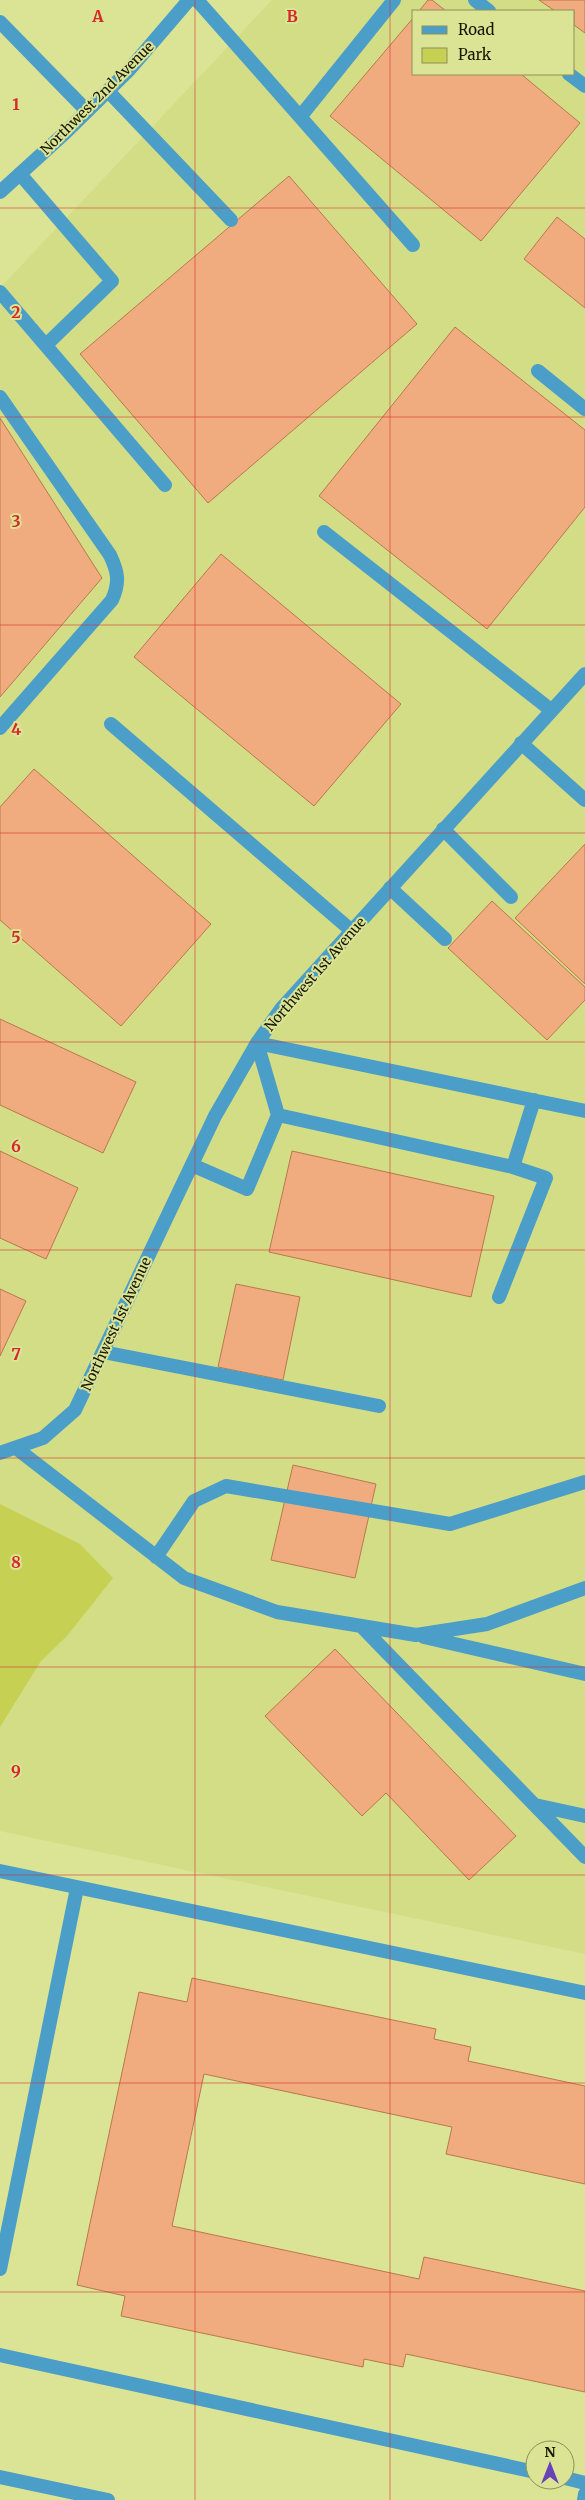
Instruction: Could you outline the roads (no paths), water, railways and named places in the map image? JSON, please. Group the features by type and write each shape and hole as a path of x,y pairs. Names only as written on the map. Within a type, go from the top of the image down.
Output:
{"street":[{"name":"Northwest 2nd Avenue","path":"0,192 108,91 189,0"},
{"path":"197,0 413,245"},
{"path":"300,117 394,0"},
{"path":"475,0 488,10"},
{"path":"0,22 87,111"},
{"path":"570,75 585,86"},
{"path":"108,91 231,220"},
{"path":"20,174 112,281 46,345"},
{"path":"0,292 166,485"},
{"path":"538,371 585,409"},
{"path":"0,397 110,555 117,570 118,580 112,600 0,728"},
{"path":"324,532 551,710"},
{"name":"Northwest 1st Avenue","path":"7,1452 43,1438 75,1410 214,1116 257,1044 281,1010 521,743 584,676"},
{"path":"111,724 352,931"},
{"path":"521,743 585,800"},
{"path":"443,829 510,897"},
{"path":"390,888 445,939"},
{"path":"192,1165 247,1189 278,1115 257,1044 585,1111"},
{"path":"513,1167 534,1100"},
{"path":"278,1115 513,1167 546,1178 499,1297"},
{"path":"103,1352 379,1406"},
{"path":"7,1452 184,1578 277,1612 416,1635 585,1674"},
{"path":"156,1557 194,1501 226,1486 450,1524 585,1482"},
{"path":"416,1635 487,1624 585,1588"},
{"path":"361,1626 585,1857"},
{"path":"534,1805 585,1816"},
{"path":"0,1871 585,1993"},
{"path":"0,2269 77,1888"},
{"path":"0,2356 525,2470"},
{"path":"0,2477 108,2500"},
{"path":"584,2500 585,2494"}]}
